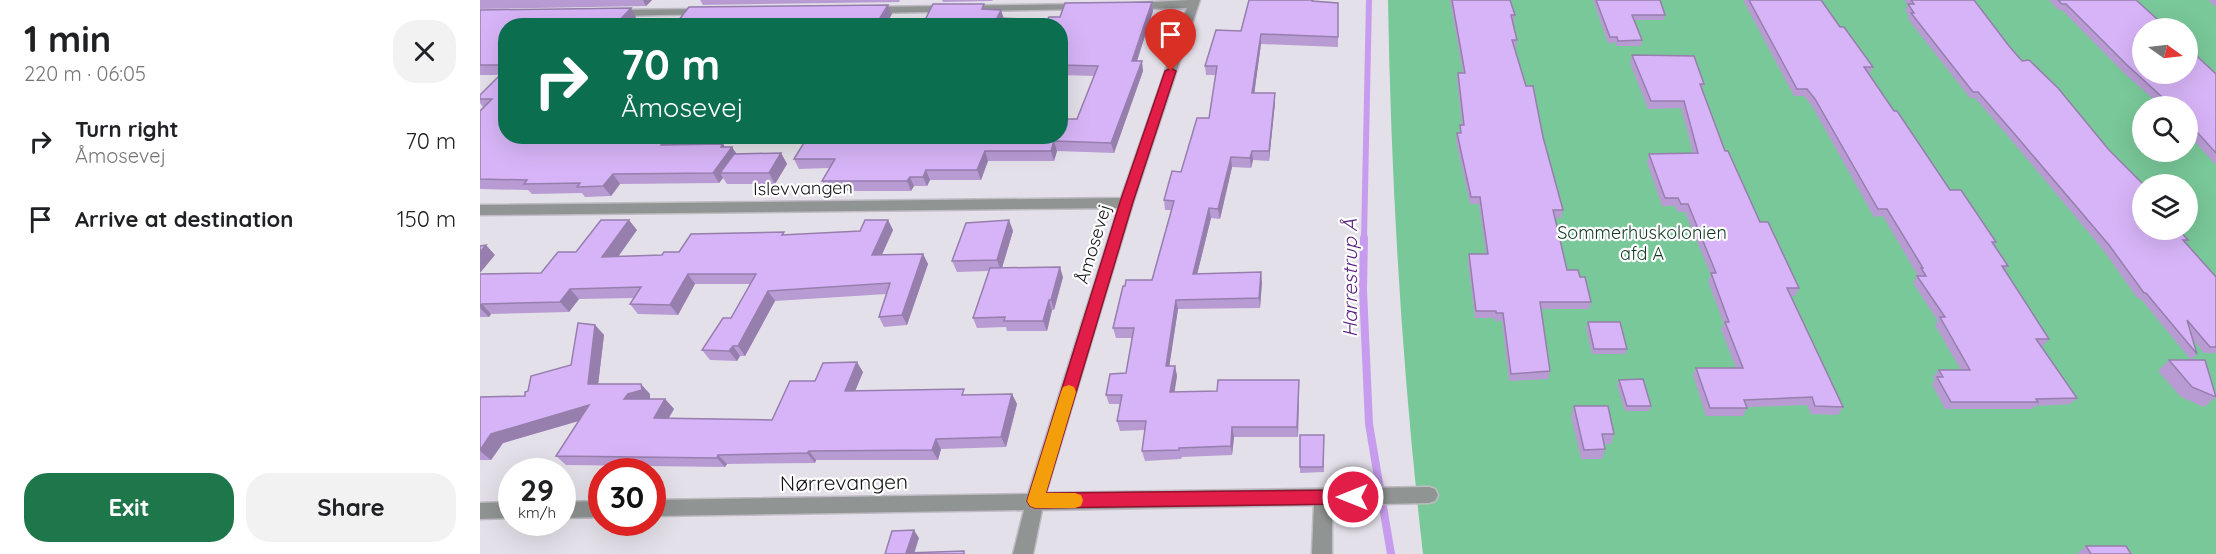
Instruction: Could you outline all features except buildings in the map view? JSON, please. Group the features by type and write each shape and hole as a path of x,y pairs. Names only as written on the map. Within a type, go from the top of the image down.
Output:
{"street":[{"path":"1123,6 1194,3"},
{"name":"Åmosevej","path":"1035,501 1126,202 1194,3"},
{"path":"855,10 1100,7"},
{"path":"603,13 711,12"},
{"name":"Islevvangen","path":"480,210 1126,202"},
{"name":"Nørrevangen","path":"666,508 1424,495"},
{"path":"1322,554 1323,497"},
{"path":"1023,554 1035,501"},
{"path":"480,511 498,510"}],"green space":[{"name":"Sommerhuskolonien afd A","path":"1388,0 2216,0 2216,554 1423,554 1403,347 1395,208"}],"waterway":[{"name":"Harrestrup Å","path":"1364,239 1369,0"},
{"name":"Harrestrup Å","path":"1364,238 1363,290 1369,424 1391,554"}],"slow traffic":[{"path":"1069,392 1035,501 1075,500"}],"route":[{"path":"1171,71 1126,202 1035,501 1353,497"}]}
